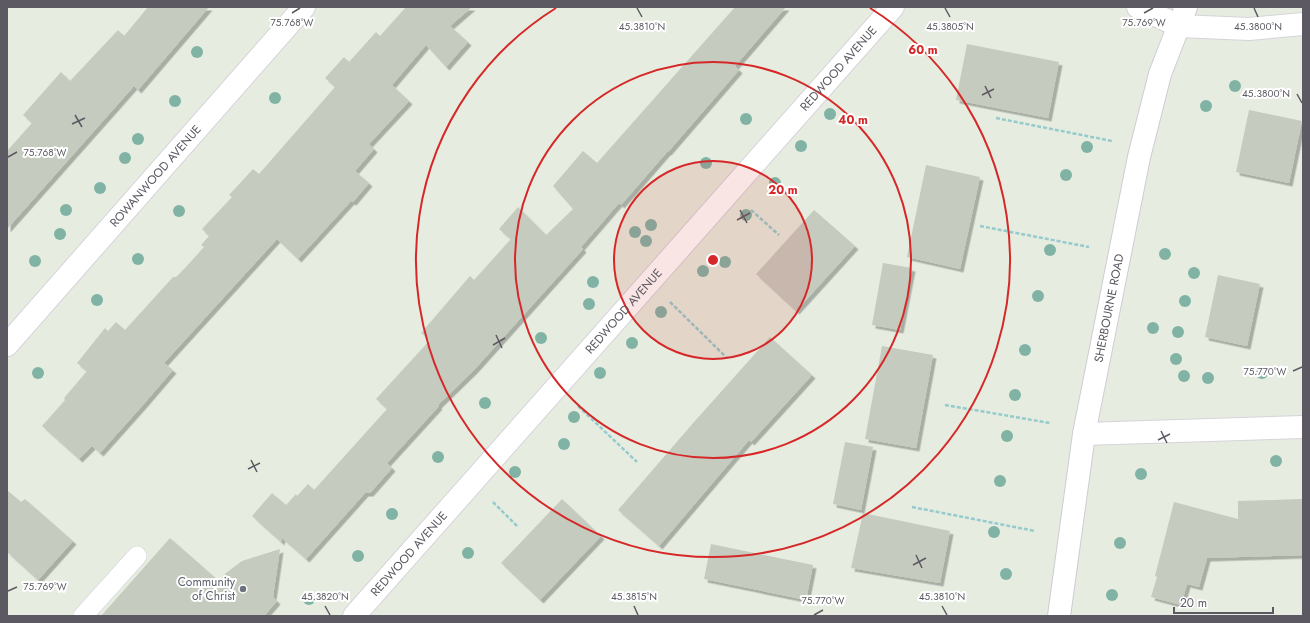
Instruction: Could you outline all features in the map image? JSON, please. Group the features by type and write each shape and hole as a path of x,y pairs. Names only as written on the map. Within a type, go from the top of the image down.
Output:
{"street":[{"name":"ROWANWOOD AVENUE","path":"7,345 304,7"},
{"name":"REDWOOD AVENUE","path":"354,616 893,7"},
{"path":"1138,7 1182,17 1249,29 1300,26"},
{"name":"SHERBOURNE ROAD","path":"1059,616 1084,434 1139,158 1160,74 1182,17"},
{"path":"1084,434 1303,427"}],"lane":[{"path":"83,616 137,556"}],"path":[{"path":"996,118 1112,141"},
{"path":"730,192 779,235"},
{"path":"980,226 1089,247"},
{"path":"649,282 727,358"},
{"path":"557,386 637,462"},
{"path":"945,406 1050,423"},
{"path":"472,482 517,526"},
{"path":"912,507 1035,531"}],"building":[{"path":"148,7 209,7 138,90 134,86 7,229 7,151 32,123 23,115 61,72 70,81 118,30 124,36"},
{"path":"406,7 472,7 450,26 468,42 446,67 426,45 392,85 409,101 369,144 374,149 355,171 369,183 353,202 351,201 298,259 277,239 164,363 173,370 100,453 92,446 79,459 42,426 65,400 64,398 87,371 77,363 105,328 108,331 116,322 125,330 173,277 176,277 185,268 204,247 201,245 209,236 202,229 232,197 229,195 253,169 259,174 335,87 325,78 344,57 349,62 376,32 380,36"},
{"path":"735,7 786,7 735,66 739,70 668,152 621,205 619,203 581,247 583,249 474,370 438,405 439,406 387,463 392,468 370,493 365,493 306,559 282,538 281,542 252,516 272,493 286,505 308,484 314,490 387,409 376,399 430,340 421,333 470,276 474,280 511,239 499,229 518,207 546,235 573,209 553,186 583,151 597,163"},
{"path":"967,44 1059,62 1048,118 956,100"},
{"path":"1249,110 1302,121 1289,183 1236,172"},
{"path":"926,165 980,177 960,269 907,257"},
{"path":"814,210 855,246 796,311 756,274"},
{"path":"883,263 912,268 900,330 872,325"},
{"path":"1218,275 1260,284 1247,346 1205,337"},
{"path":"770,337 812,375 751,442 749,440 659,546 618,510"},
{"path":"882,346 933,355 916,448 865,439"},
{"path":"845,442 873,447 861,510 833,504"},
{"path":"7,490 21,502 25,499 73,541 38,580 7,552"},
{"path":"562,499 601,536 540,600 501,563"},
{"path":"1302,499 1303,555 1207,558 1199,587 1187,584 1181,605 1151,597 1174,502 1238,519 1238,501"},
{"path":"863,513 950,531 940,583 851,568"},
{"path":"170,538 219,581 226,573 242,561 280,549 273,597 277,601 264,616 101,616"},
{"path":"711,544 813,565 806,600 704,579"}],"place":[{"name":"Community of Christ","path":"243,589"}]}
